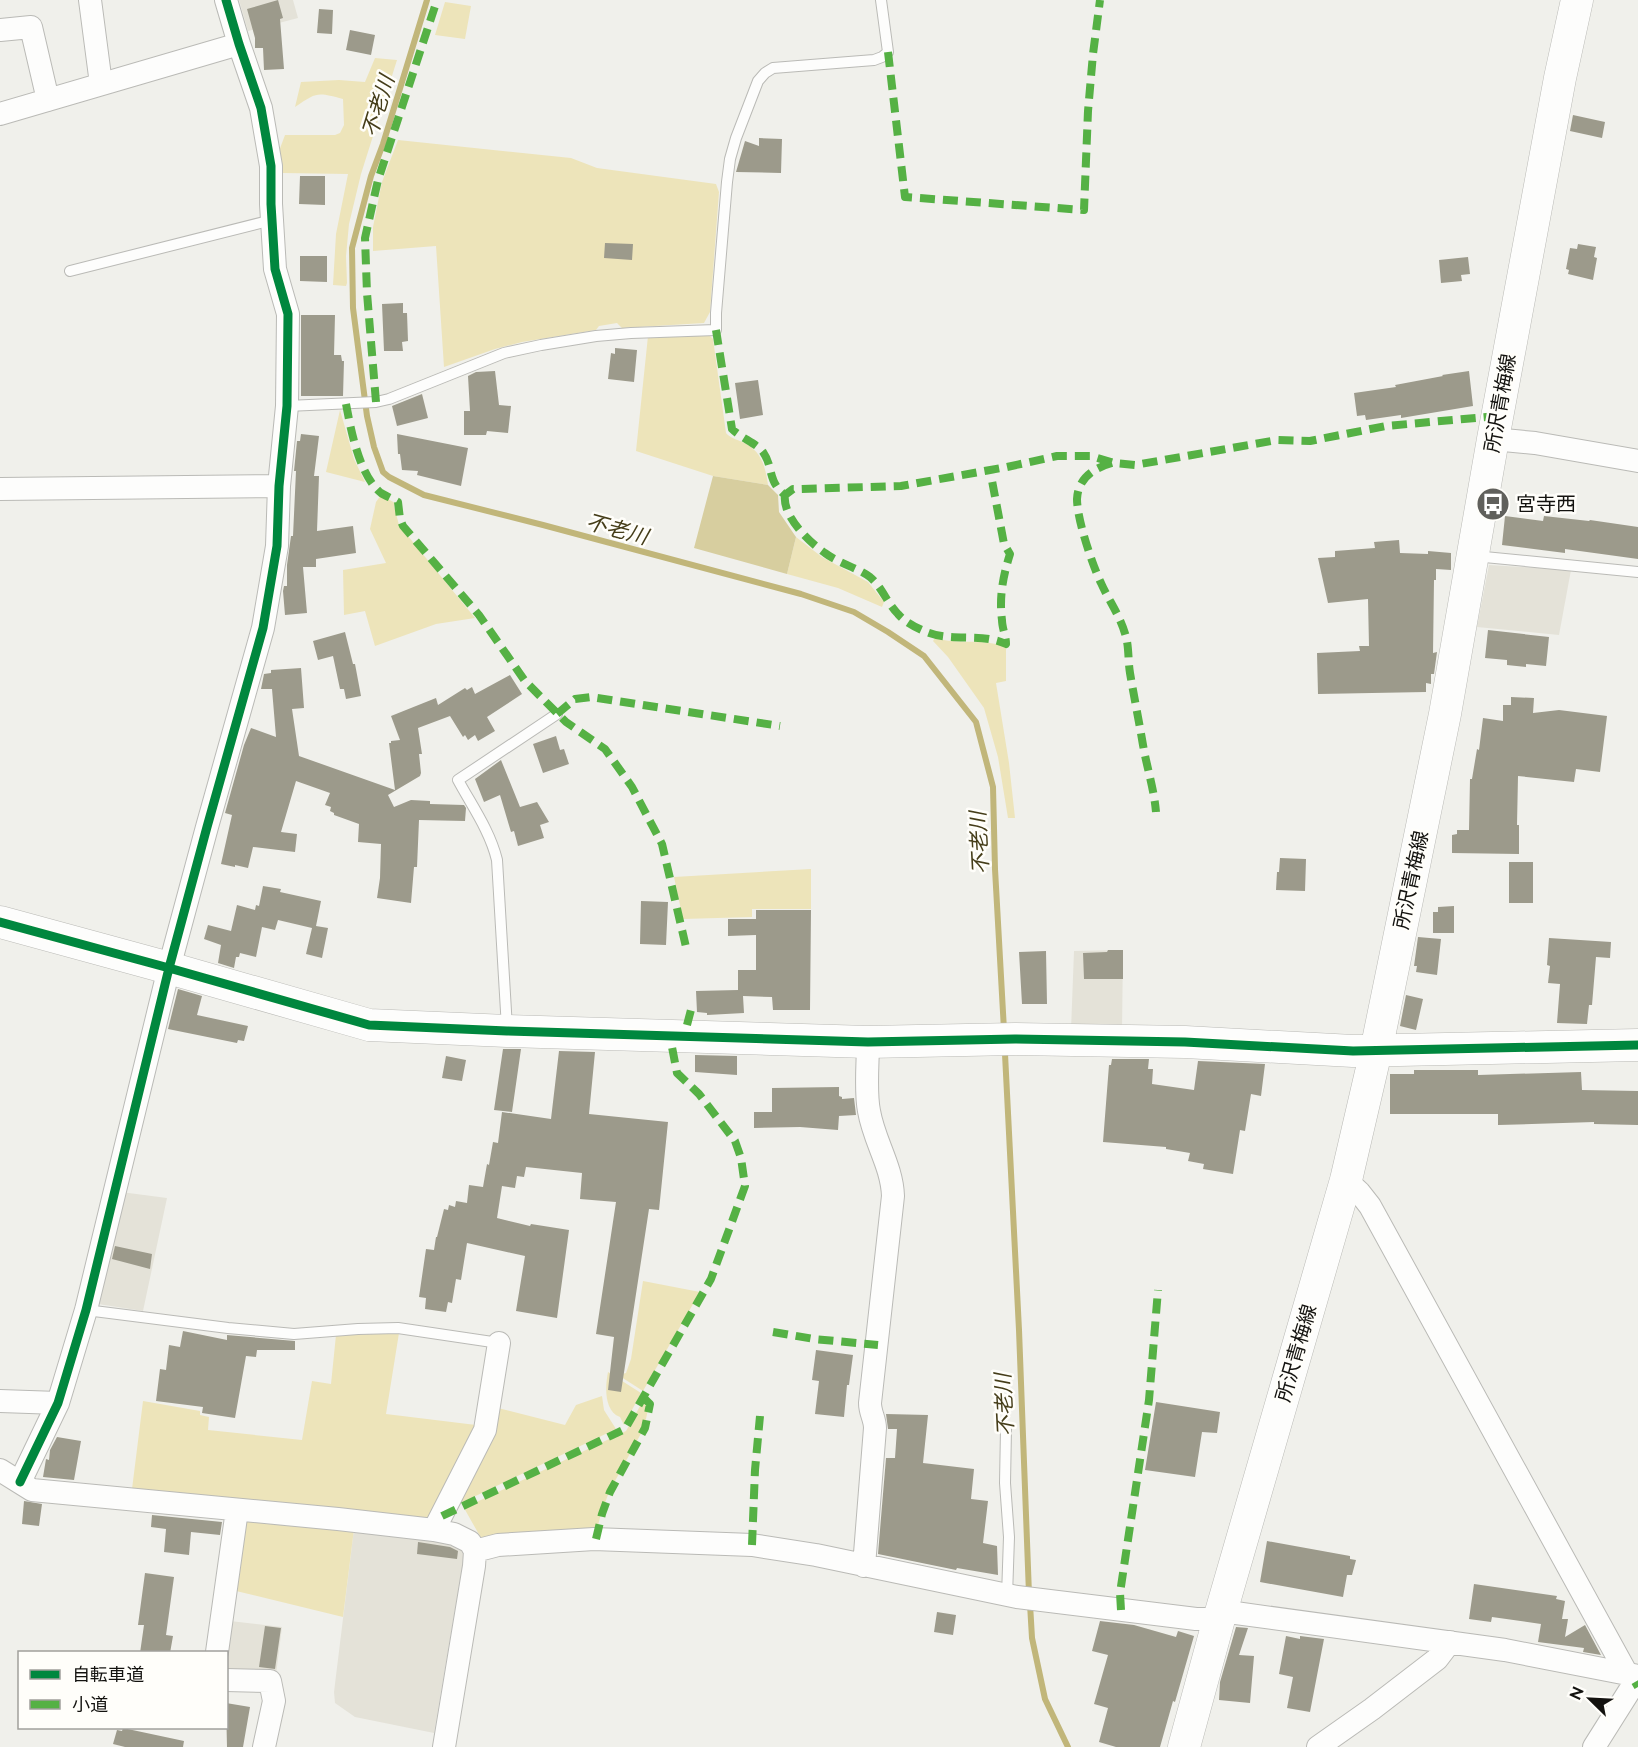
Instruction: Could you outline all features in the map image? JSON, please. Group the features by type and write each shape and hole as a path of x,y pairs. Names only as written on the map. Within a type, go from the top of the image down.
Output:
{"main road":[{"name":"所沢青梅線","path":"1184,1747 1346,1180 1376,1051 1445,714 1493,439 1558,89 1577,0"},
{"path":"0,922 369,1025 868,1042 1003,1040 1195,1043 1376,1051 1638,1045"}],"street":[{"path":"90,0 101,84"},
{"path":"20,1482 58,1403 86,1310 169,968 263,628 277,546 279,486 287,406 288,314 275,269 271,166 261,108 226,0"},
{"path":"0,30 31,27 48,100"},
{"path":"0,114 239,44"},
{"path":"1493,439 1535,443 1638,461"},
{"path":"0,489 279,486"},
{"path":"864,1566 875,1428 875,1421 870,1413 870,1403 893,1196 892,1179 868,1110 868,1042"},
{"path":"1346,1180 1370,1206 1634,1676 1635,1683 1594,1747"},
{"path":"434,1530 485,1430 499,1343"},
{"path":"0,1401 58,1403"},
{"path":"0,1470 32,1490 434,1530 454,1534 470,1542 475,1551 474,1566 444,1747"},
{"path":"217,1651 237,1510"},
{"path":"475,1551 498,1545 594,1539 752,1545 816,1555 1020,1598 1196,1619 1220,1615 1450,1642 1505,1650 1634,1676"},
{"path":"1318,1747 1437,1659 1450,1642"},
{"path":"228,1680 270,1681 274,1701 264,1747"}],"lane":[{"path":"287,406 354,404 389,399 504,353 541,345 631,333 716,330 726,182 735,138 758,81 773,68 874,60 882,57 888,52 881,0"},
{"path":"70,271 272,220"},
{"path":"1473,556 1638,572"},
{"path":"507,1031 497,860 488,834 458,780 557,714"},
{"path":"86,1310 228,1329 294,1334 398,1328 499,1343"},
{"path":"1006,1430 1005,1483 1009,1537 1020,1598"}],"shaded area":[{"path":"239,0 293,0 298,18 248,31"},
{"path":"445,2 471,6 465,39 435,35"},
{"path":"375,58 397,60 361,174 349,224 346,256 347,283 346,286 333,285 336,234 348,174 282,173 279,151 285,135 335,135 340,133 344,125 343,99 322,94 308,98 295,107 301,82 339,80 365,82"},
{"path":"398,140 571,158 597,168 716,184 719,192 710,312 704,323 622,328 617,323 599,326 596,330 522,342 495,349 444,367 436,246 373,251 373,227 382,182"},
{"path":"709,335 713,339 726,433 754,449 761,459 768,485 713,476 636,451 648,336"},
{"path":"340,410 354,459 365,482 326,472"},
{"path":"713,476 768,485 778,495 779,512 796,537 787,574 694,548"},
{"path":"381,495 395,503 399,525 475,618 436,624 375,646 365,611 344,615 343,570 386,563 370,529 376,502"},
{"path":"796,537 822,557 868,582 884,602 882,607 838,588 787,574"},
{"path":"1489,565 1571,570 1559,635 1477,627"},
{"path":"935,638 997,644 1006,647 1006,681 996,683 1015,818 1008,818 998,757 984,708 948,657 933,641"},
{"path":"811,869 811,909 752,909 752,917 683,919 674,877"},
{"path":"1123,950 1122,1031 1071,1030 1074,951"},
{"path":"121,1192 167,1198 143,1311 98,1304"},
{"path":"643,1281 700,1292 643,1391 618,1375 626,1373 631,1359"},
{"path":"399,1333 386,1414 476,1425 433,1515 426,1518 132,1489 143,1401 200,1411 200,1415 209,1417 208,1430 302,1440 312,1381 331,1384 336,1335"},
{"path":"608,1372 641,1393 624,1425 608,1404 606,1385"},
{"path":"602,1396 604,1410 616,1429 461,1503 459,1501 498,1408 565,1425 576,1405"},
{"path":"644,1399 649,1405 644,1428 609,1492 596,1533 481,1538 464,1508 626,1431"},
{"path":"249,1517 354,1529 343,1617 232,1590 241,1523"},
{"path":"354,1529 459,1542 465,1550 434,1733 355,1717 335,1703 334,1692"},
{"path":"230,1621 282,1627 276,1675 228,1674 228,1651 226,1651"}],"building":[{"path":"278,0 283,18 280,19 284,69 264,70 263,48 255,48 255,38 247,9"},
{"path":"319,9 333,10 332,34 317,33"},
{"path":"350,30 375,35 371,55 346,50"},
{"path":"1573,115 1605,122 1602,138 1570,131"},
{"path":"759,138 782,139 781,173 736,172 745,141 759,146"},
{"path":"300,176 325,176 325,205 299,204"},
{"path":"605,243 633,244 632,260 604,258"},
{"path":"1578,244 1596,247 1594,257 1597,258 1593,280 1568,274 1569,270 1566,269 1570,248 1577,249"},
{"path":"300,256 327,256 327,282 300,281"},
{"path":"1468,257 1470,274 1461,275 1462,281 1441,283 1439,260"},
{"path":"403,303 403,313 407,313 408,341 402,342 403,351 384,351 382,304"},
{"path":"301,315 335,315 334,355 341,355 344,361 343,396 301,396"},
{"path":"615,348 637,350 634,382 608,379 611,353 615,354"},
{"path":"495,371 499,405 511,406 508,433 487,431 486,435 464,435 464,411 470,411 468,376 476,372"},
{"path":"1469,371 1473,406 1401,418 1401,415 1366,420 1365,415 1357,416 1354,393 1396,387 1395,385"},
{"path":"758,380 763,415 740,419 735,383"},
{"path":"422,394 428,418 397,426 392,406"},
{"path":"301,434 319,436 314,476 319,476 317,531 353,526 356,553 316,559 316,567 303,567 307,613 285,615 283,591 284,586 287,586 287,565 291,536 293,536 296,471 294,471 297,441 300,441"},
{"path":"397,434 468,448 461,486 417,475 418,471 402,470"},
{"path":"1505,516 1543,521 1544,516 1638,527 1638,559 1565,549 1565,553 1502,545"},
{"path":"1399,540 1400,553 1428,554 1428,551 1451,553 1451,570 1436,569 1436,580 1434,580 1433,653 1437,652 1434,674 1431,674 1431,684 1426,683 1426,692 1318,694 1317,653 1360,651 1359,646 1369,646 1368,599 1328,603 1318,558 1335,557 1335,551 1375,548 1374,542"},
{"path":"1488,630 1549,637 1546,666 1507,665 1507,660 1485,658"},
{"path":"345,632 353,664 355,664 361,696 346,699 344,689 340,689 333,656 318,660 313,641"},
{"path":"301,668 304,708 292,709 299,756 395,790 389,743 400,740 391,716 436,698 438,705 465,688 467,690 472,687 475,694 510,675 522,694 487,717 495,731 478,741 475,735 468,740 465,735 463,737 450,716 418,728 422,754 419,754 421,773 420,776 388,795 394,807 411,800 430,801 430,804 464,805 466,808 465,821 419,820 417,867 414,867 411,903 377,898 381,844 358,842 359,824 334,815 330,811 331,807 325,805 330,793 296,781 281,832 297,834 295,852 253,847 248,868 221,864 232,815 225,813 251,728 276,737 272,689 261,689 264,674 271,673 271,670"},
{"path":"1511,697 1534,698 1533,713 1559,710 1607,716 1600,772 1576,769 1574,782 1518,776 1519,854 1452,853 1452,835 1457,834 1457,830 1469,830 1470,779 1472,779 1477,749 1479,750 1483,718 1503,721 1503,705 1511,705"},
{"path":"556,736 560,750 564,749 569,764 543,773 533,744"},
{"path":"501,760 520,807 537,802 549,822 540,825 544,838 518,846 514,831 511,832 500,795 484,802 475,779"},
{"path":"1280,858 1306,859 1305,891 1276,890"},
{"path":"1509,862 1533,862 1533,903 1509,903"},
{"path":"263,886 321,901 316,926 328,928 322,958 306,954 312,928 278,920 275,930 262,927 256,957 240,953 239,957 236,957 234,968 218,963 221,945 204,939 208,925 231,931 237,905 255,910 256,905 259,906"},
{"path":"641,901 668,902 666,945 640,944"},
{"path":"1454,906 1454,933 1433,933 1433,912 1438,912 1438,907"},
{"path":"756,910 811,910 810,1010 773,1010 772,997 743,996 744,1013 707,1015 707,1013 697,1012 696,991 738,990 738,970 756,970 756,935 728,936 728,919 756,919"},
{"path":"1418,937 1441,939 1437,975 1416,972 1417,966 1414,966"},
{"path":"1549,938 1611,942 1610,958 1596,957 1592,1005 1589,1005 1587,1024 1557,1023 1560,984 1548,983"},
{"path":"1108,950 1123,950 1123,979 1084,979 1083,953 1107,952"},
{"path":"1046,951 1047,1004 1022,1004 1019,952"},
{"path":"178,989 202,996 197,1015 248,1026 244,1041 238,1040 237,1043 168,1029"},
{"path":"1406,995 1423,999 1416,1030 1400,1026"},
{"path":"503,1049 521,1049 512,1112 494,1110"},
{"path":"559,1051 595,1052 589,1114 668,1122 659,1210 649,1209 621,1392 608,1390 614,1337 596,1334 616,1202 580,1199 582,1173 526,1167 524,1177 517,1176 515,1188 502,1186 497,1218 530,1226 531,1224 569,1230 557,1318 516,1311 525,1256 467,1243 461,1280 456,1279 452,1303 448,1302 446,1312 425,1309 426,1298 419,1297 426,1249 434,1250 444,1209 448,1210 449,1205 455,1207 456,1201 467,1203 469,1185 483,1187 493,1142 498,1143 502,1112 551,1119"},
{"path":"695,1055 737,1056 737,1075 695,1072"},
{"path":"446,1056 466,1060 462,1081 442,1078"},
{"path":"1112,1059 1149,1059 1148,1069 1153,1069 1152,1084 1194,1090 1198,1061 1265,1064 1261,1096 1251,1094 1245,1131 1240,1130 1233,1174 1203,1169 1204,1164 1188,1161 1190,1153 1166,1149 1166,1147 1103,1142 1109,1065"},
{"path":"1414,1070 1478,1070 1478,1075 1581,1072 1582,1090 1638,1091 1638,1125 1594,1124 1594,1122 1498,1125 1498,1114 1390,1114 1390,1074 1414,1074"},
{"path":"839,1087 839,1096 842,1099 854,1098 856,1115 839,1116 838,1130 800,1127 754,1128 754,1112 772,1112 772,1088"},
{"path":"115,1246 152,1254 150,1269 112,1259"},
{"path":"183,1331 227,1340 227,1335 295,1341 295,1350 257,1350 256,1357 246,1356 235,1418 202,1413 203,1407 156,1401 160,1369 166,1370 169,1345 180,1347"},
{"path":"816,1350 853,1355 844,1417 815,1414 819,1381 812,1380"},
{"path":"1156,1402 1220,1412 1217,1433 1202,1432 1195,1477 1145,1470"},
{"path":"886,1414 928,1415 923,1463 974,1469 971,1499 988,1501 983,1543 997,1546 998,1575 957,1568 956,1570 878,1554 886,1458 895,1458 897,1429 888,1429"},
{"path":"57,1437 81,1441 74,1480 43,1477 46,1459 49,1460 50,1450"},
{"path":"24,1501 42,1504 39,1526 22,1524"},
{"path":"152,1515 222,1522 220,1535 191,1532 189,1555 164,1552 166,1529 151,1527"},
{"path":"1267,1541 1350,1556 1350,1559 1356,1560 1352,1575 1347,1575 1343,1597 1260,1582"},
{"path":"418,1542 450,1547 458,1551 457,1559 417,1554"},
{"path":"145,1573 174,1577 166,1635 173,1636 170,1651 140,1651 144,1625 138,1625"},
{"path":"1474,1584 1557,1596 1556,1599 1565,1601 1562,1619 1568,1619 1565,1637 1585,1625 1601,1655 1583,1652 1584,1648 1538,1642 1541,1624 1492,1617 1491,1622 1469,1619"},
{"path":"937,1612 956,1615 953,1635 934,1632"},
{"path":"1100,1621 1134,1625 1176,1637 1178,1631 1194,1636 1160,1747 1116,1747 1099,1742 1108,1708 1094,1704 1108,1655 1092,1651"},
{"path":"265,1626 281,1628 275,1669 259,1667"},
{"path":"1236,1627 1248,1628 1239,1655 1254,1656 1250,1703 1219,1700 1220,1682"},
{"path":"1286,1636 1300,1639 1300,1636 1324,1639 1310,1712 1287,1708 1293,1677 1279,1674"},
{"path":"228,1703 250,1707 243,1747 227,1747"},
{"path":"128,1729 184,1741 183,1747 125,1747 113,1744 117,1730"}],"waterway":[{"name":"不老川","path":"427,0 371,176 352,248 353,308 367,416 383,472 424,495 801,594 854,612 924,656 976,722 993,787 1004,1030"},
{"name":"不老川","path":"1005,1054 1029,1594"},
{"name":"不老川","path":"1030,1604 1032,1638 1045,1699 1068,1747"}],"marked path":[{"path":"376,402 365,238 378,180 437,0"},
{"path":"888,52 905,197 1084,210 1088,111 1100,0"},
{"path":"716,330 732,429 763,452 776,485 785,495 793,489 901,486 1057,456 1091,456 1114,463 1135,465 1277,440 1310,441 1386,426 1497,416"},
{"path":"346,404 353,439 367,475 381,493 398,502 403,526 479,615 525,681 566,722 605,749 632,787 662,844 686,947"},
{"path":"1112,463 1093,471 1080,485 1078,508 1093,565 1126,637 1130,673 1156,812"},
{"path":"785,495 788,511 798,528 830,556 870,577 894,610 907,622 934,635 996,640 1006,644 1002,623 1001,595 1010,554 1004,544 990,470"},
{"path":"557,714 575,699 591,697 780,726"},
{"path":"687,1025 692,1006"},
{"path":"442,1516 625,1429 711,1279 745,1186 741,1158 735,1141 699,1094 677,1073 672,1047"},
{"path":"1121,1610 1120,1593 1149,1400 1158,1290"},
{"path":"773,1332 814,1339 878,1345"},
{"path":"596,1539 610,1492 645,1428 650,1404 643,1397"},
{"path":"752,1545 760,1416"},
{"path":"1635,1682 1638,1687"}],"cycle path":[{"path":"20,1482 58,1403 86,1310 169,968 263,628 277,546 279,486 287,406 288,314 275,269 271,166 261,108 226,0"},
{"path":"0,922 369,1025 868,1042 1015,1039 1185,1042 1353,1051 1638,1045"}],"place":[{"name":"宮寺西","path":"1493,504"}]}
